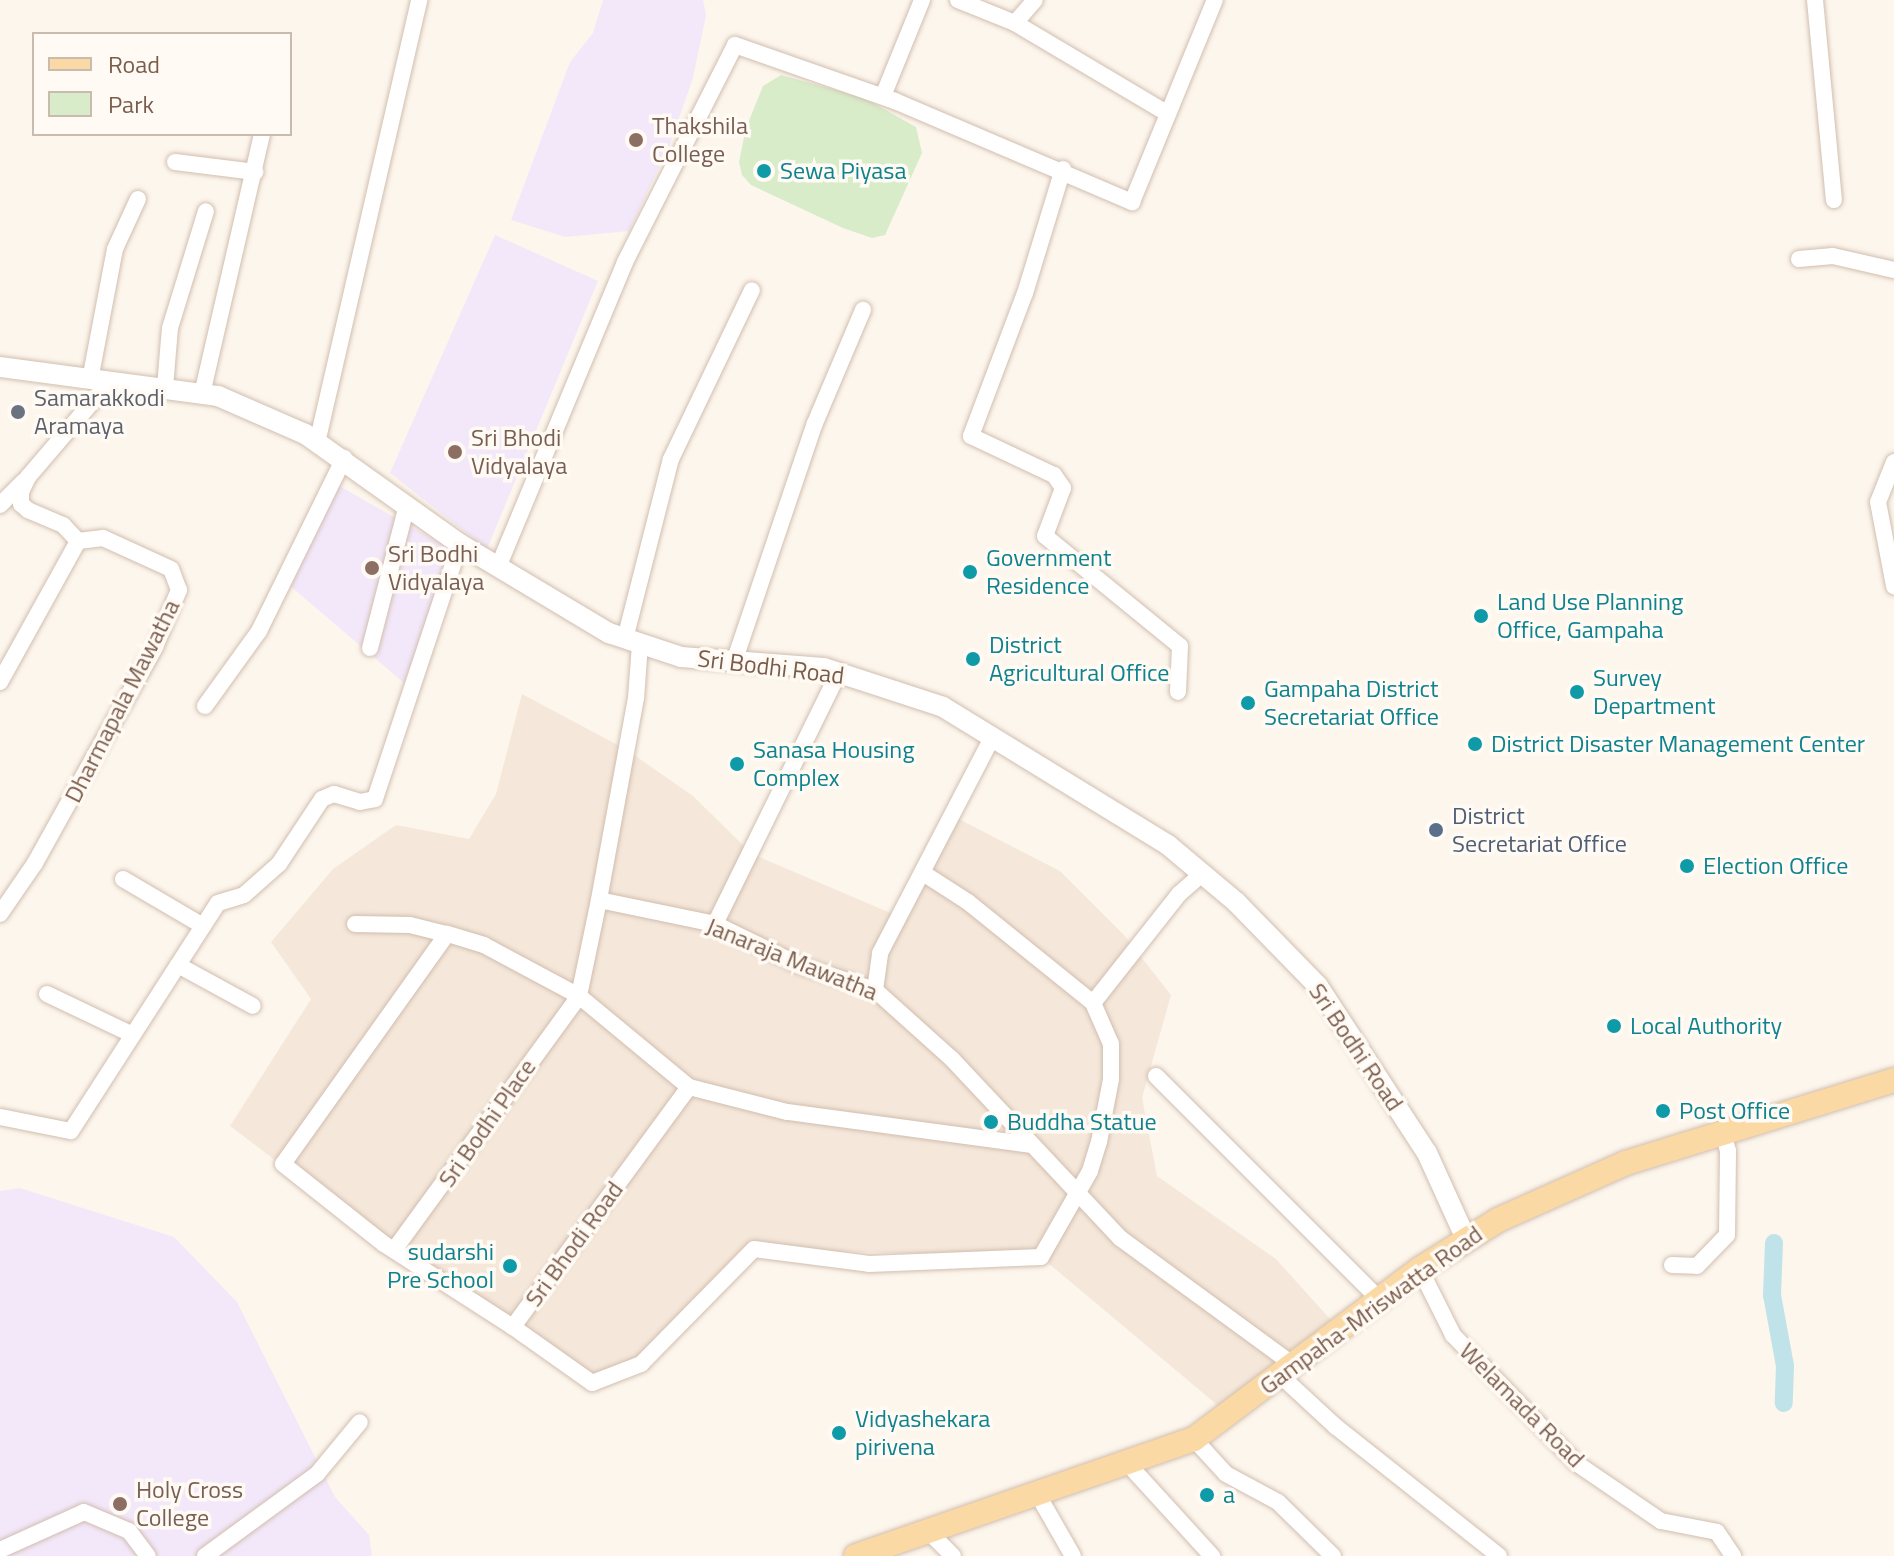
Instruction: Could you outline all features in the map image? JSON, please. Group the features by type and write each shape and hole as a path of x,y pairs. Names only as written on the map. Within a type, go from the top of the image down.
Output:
{"main road":[{"name":"Gampaha-Mriswatta Road","path":"856,1556 926,1529 1038,1495 1194,1439 1288,1371 1379,1299 1466,1239 1626,1163 1894,1080"}],"street":[{"path":"317,443 419,0"},
{"path":"883,96 922,0"},
{"path":"958,0 1015,23 1168,114"},
{"path":"1015,23 1035,0"},
{"path":"499,565 625,262 735,45 883,96 1063,169 1132,202 1215,0"},
{"path":"1815,0 1834,200"},
{"path":"202,394 262,136"},
{"path":"175,162 255,172"},
{"path":"1063,169 1025,293 971,436 1054,475 1063,488 1045,536 1180,646 1178,692"},
{"path":"0,505 28,477 100,381 115,249 138,199"},
{"path":"165,387 170,328 206,211"},
{"path":"1799,259 1833,256 1894,270"},
{"path":"579,996 636,698 632,642 671,459 752,290"},
{"path":"734,662 815,423 863,310"},
{"name":"Sri Bodhi Road","path":"0,367 165,387 249,408 344,458 460,544 632,642 681,657 839,672 943,707 991,740 1099,801 1202,874 1318,986 1427,1153 1466,1239"},
{"path":"205,706 259,631 344,458"},
{"path":"1894,462 1878,502 1894,586"},
{"path":"0,682 78,541 75,532 21,504 28,477"},
{"path":"370,648 407,505"},
{"name":"Dharmapala Mawatha","path":"0,914 35,863 155,647 179,590 171,569 103,538 78,541"},
{"path":"0,1117 71,1131 218,903 244,895 279,864 322,799 334,794 360,802 375,799 460,544"},
{"path":"715,924 839,672"},
{"path":"875,990 880,953 991,740"},
{"name":"Sri Bhodi Road","path":"689,1087 513,1327 592,1383 641,1364 754,1249 869,1264 1019,1262 1041,1257 1077,1195 1099,1142 1111,1079 1111,1044 1093,1003 968,902 923,873"},
{"path":"1093,1003 1202,874"},
{"path":"123,879 203,926"},
{"name":"Janaraja Mawatha","path":"599,900 715,924 799,965 875,990 952,1059 1120,1238 1288,1371 1335,1426 1499,1556"},
{"path":"355,924 410,925 484,945 579,996 689,1087 787,1112 1032,1145"},
{"path":"447,934 283,1164 394,1250 513,1327"},
{"path":"178,965 253,1006"},
{"path":"47,994 133,1035"},
{"name":"Sri Bodhi Place","path":"394,1250 579,996"},
{"path":"1156,1076 1379,1299"},
{"path":"1672,1265 1697,1266 1727,1235 1728,1151 1723,1132"},
{"name":"Welamada Road","path":"1420,1269 1453,1335 1576,1463 1661,1521 1717,1532 1733,1556"},
{"path":"205,1556 317,1474 360,1422"},
{"path":"1194,1439 1226,1474 1278,1502 1333,1556"},
{"path":"1128,1464 1212,1556"},
{"path":"1038,1495 1073,1556"},
{"path":"0,1550 84,1512 129,1531 148,1556"},
{"path":"926,1529 953,1556"}],"shaded area":[{"path":"603,0 703,0 706,15 693,78 670,144 629,231 565,237 511,220 570,62 593,33"},
{"path":"495,235 598,281 487,549 390,473"},
{"name":"Sri Bodhi Vidyalaya","path":"334,483 454,551 404,683 288,584"},
{"path":"522,694 627,750 693,796 752,854 900,917 951,815 1060,871 1124,935 1171,995 1142,1098 1157,1176 1276,1259 1340,1330 1228,1414 1041,1257 754,1249 641,1364 592,1383 394,1250 230,1126 311,999 271,942 333,869 396,825 469,839 496,794"},
{"path":"20,1188 174,1237 237,1302 335,1497 369,1535 372,1556 0,1556 0,1191"}],"green space":[{"path":"781,75 864,98 916,127 922,153 885,235 872,238 843,228 751,185 742,175 739,162 746,128 763,86"}],"waterway":[{"path":"1774,1243 1772,1295 1785,1366 1784,1403"}],"place":[{"name":"Thakshila College","path":"636,140"},
{"name":"Sewa Piyasa","path":"764,171"},
{"name":"Samarakkodi Aramaya","path":"18,412"},
{"name":"Sri Bhodi Vidyalaya","path":"455,452"},
{"name":"Sri Bodhi Vidyalaya","path":"372,568"},
{"name":"Government Residence","path":"970,572"},
{"name":"Land Use Planning Office, Gampaha","path":"1481,616"},
{"name":"District Agricultural Office","path":"973,659"},
{"name":"Survey Department","path":"1577,692"},
{"name":"Gampaha District Secretariat Office","path":"1248,703"},
{"name":"District Disaster Management Center","path":"1475,744"},
{"name":"Sanasa Housing Complex","path":"737,764"},
{"name":"District Secretariat Office","path":"1436,830"},
{"name":"Election Office","path":"1687,866"},
{"name":"Local Authority","path":"1614,1026"},
{"name":"Post Office","path":"1663,1111"},
{"name":"Buddha Statue","path":"991,1122"},
{"name":"sudarshi Pre School","path":"510,1266"},
{"name":"Vidyashekara pirivena","path":"839,1433"},
{"name":"a","path":"1207,1495"},
{"name":"Holy Cross College","path":"120,1504"}]}
